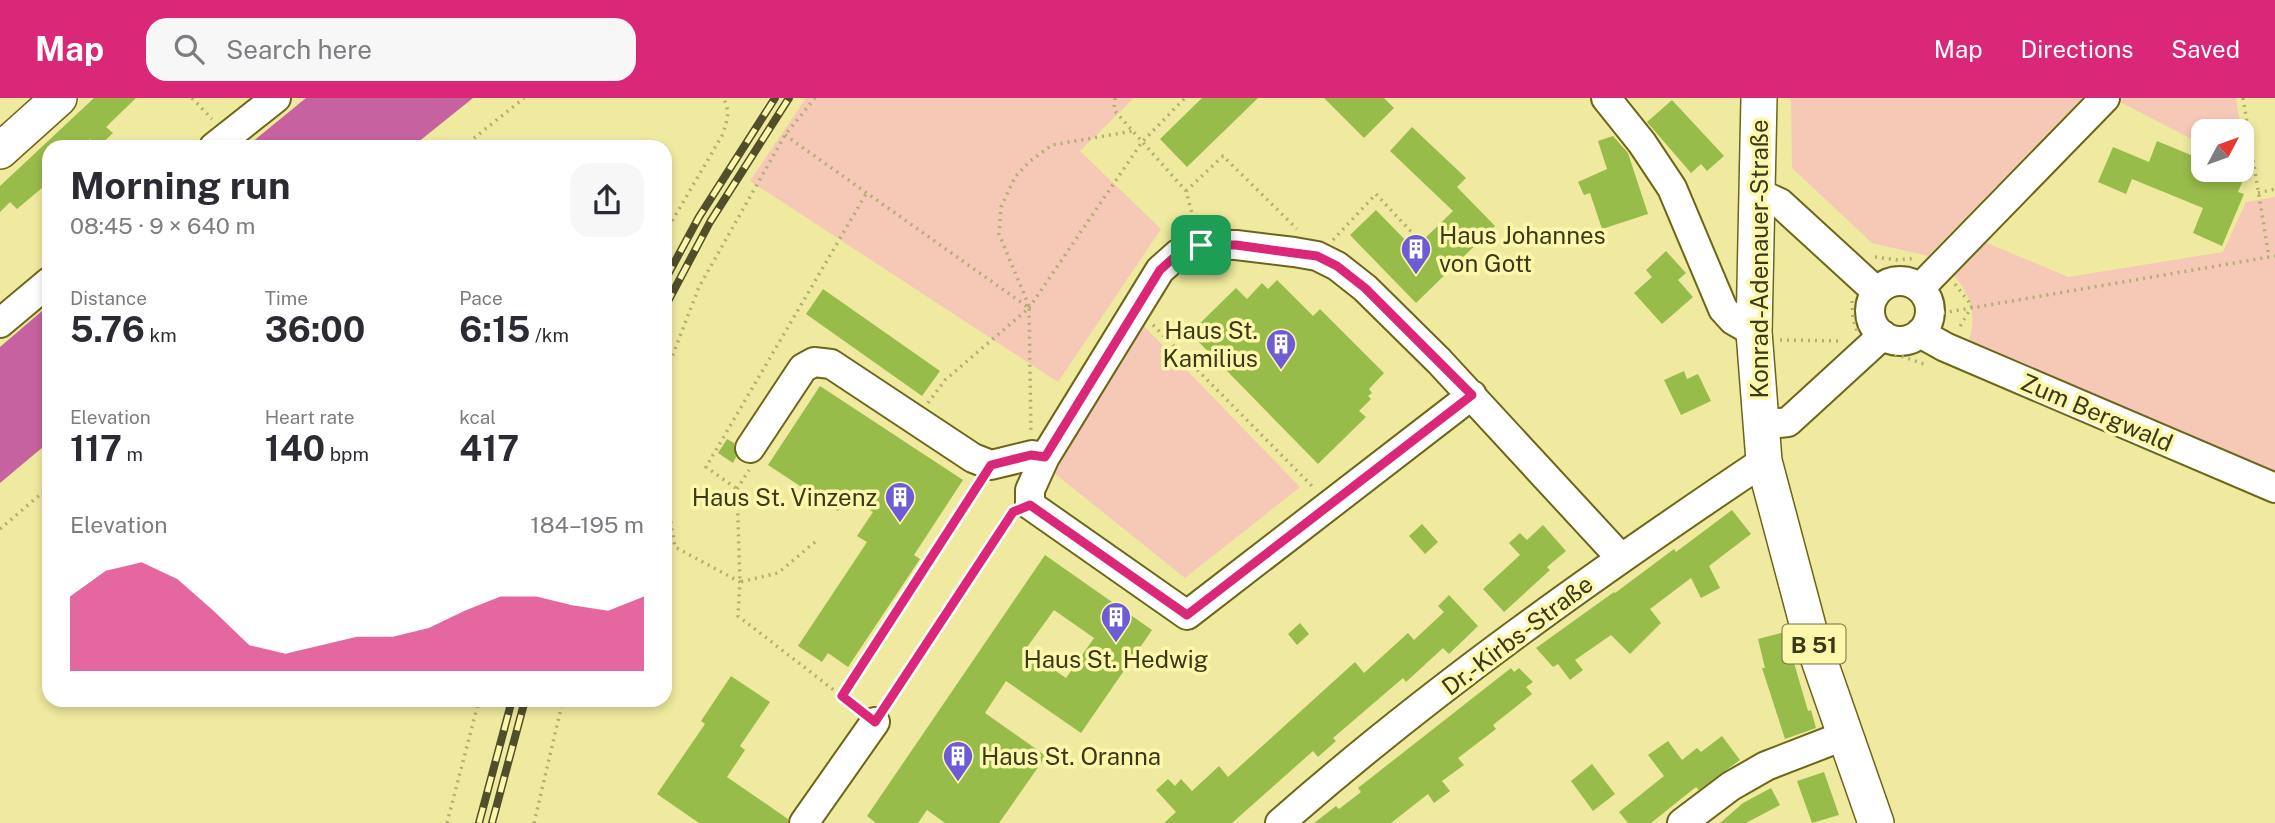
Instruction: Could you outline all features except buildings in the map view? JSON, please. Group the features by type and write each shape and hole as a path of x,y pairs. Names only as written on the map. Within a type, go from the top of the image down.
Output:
{"main road":[{"path":"0,151 59,98"},
{"name":"Konrad-Adenauer-Straße","path":"1759,98 1756,192 1766,336 1767,424 1764,461 1810,634 1877,823"}],"street":[{"path":"222,140 276,98"},
{"path":"1920,288 2105,98"},
{"path":"1610,101 1642,142 1672,188 1723,309 1733,320 1766,336"},
{"path":"1756,192 1780,203 1877,292"},
{"path":"1472,395 1187,615 1030,505 1030,490 1038,456 1137,309 1160,270 1178,254 1201,245 1236,245 1319,255 1365,288 1472,395 1620,557"},
{"path":"1767,424 1788,422 1884,346 1906,341 1925,324 1928,300 1920,288 1902,281 1884,286 1877,292 1871,303 1871,315 1884,346"},
{"path":"0,323 42,288"},
{"name":"Zum Bergwald","path":"1925,324 1945,347 2275,488"},
{"path":"750,448 803,368 814,362 831,364 973,458 991,465 1038,456"},
{"name":"Dr.-Kirbs-Straße","path":"1280,823 1382,737 1620,557 1764,461"},
{"path":"803,823 875,722"},
{"path":"1682,823 1731,786 1766,766 1846,735"}],"path":[{"path":"192,98 220,140"},
{"path":"472,140 524,98"},
{"path":"672,221 723,134 728,117 728,107 723,98"},
{"path":"672,357 699,286 785,135 815,98"},
{"path":"1115,98 1114,110 1186,191 1201,245"},
{"path":"916,419 945,380 1030,308 1142,142 1185,98"},
{"path":"2243,98 2269,257"},
{"path":"1038,456 1030,308 999,234 1001,207 1015,177 1030,161 1052,145 1133,131"},
{"path":"785,135 1030,308"},
{"path":"1186,191 1223,156 1319,255 1376,194 1417,238"},
{"path":"2258,193 2275,189"},
{"path":"1867,256 1898,260 1919,257"},
{"path":"1925,324 1972,306 2275,256"},
{"path":"1949,277 1972,306"},
{"path":"1954,338 1972,306"},
{"path":"1137,309 1330,505"},
{"path":"1766,336 1854,342"},
{"path":"1884,346 1896,354 1926,364"},
{"path":"842,696 991,465"},
{"path":"0,529 42,493"},
{"path":"740,582 738,617 875,722 1013,512 1030,505"},
{"path":"672,529 675,547 740,582 778,573 815,542"},
{"path":"447,823 477,707"},
{"path":"534,823 561,707"}],"shaded area":[{"path":"306,98 473,98 421,140 255,140"},
{"path":"806,98 1134,98 1080,151 1161,229 1058,382 750,181"},
{"path":"1791,98 2082,98 1928,256 1872,243 1792,168"},
{"path":"2121,98 2236,98 2239,119 2191,119 2191,139 2118,101"},
{"path":"2275,197 2275,481 1966,349 1972,326 1971,306 1963,288 1949,270 1980,240 2068,277 2223,252 2246,202"},
{"path":"42,311 42,448 0,483 0,347"},
{"path":"1140,322 1300,487 1185,578 1049,469"}],"railway":[{"path":"672,267 699,217 775,98"},
{"path":"672,294 710,222 789,98"},
{"path":"479,823 510,707"},
{"path":"492,823 523,707"}],"place":[{"name":"Haus Johannes von Gott","path":"1416,276"},
{"name":"Haus St. Kamilius","path":"1281,371"},
{"name":"Haus St. Vinzenz","path":"900,524"},
{"name":"Haus St. Hedwig","path":"1116,644"},
{"name":"Haus St. Oranna","path":"958,783"}],"route":[{"path":"1201,245 1236,245 1317,256 1337,266 1365,288 1472,395 1187,615 1030,505 1013,512 875,722 842,696 991,465 1031,455 1045,457 1160,270 1178,254 1201,245"}]}
